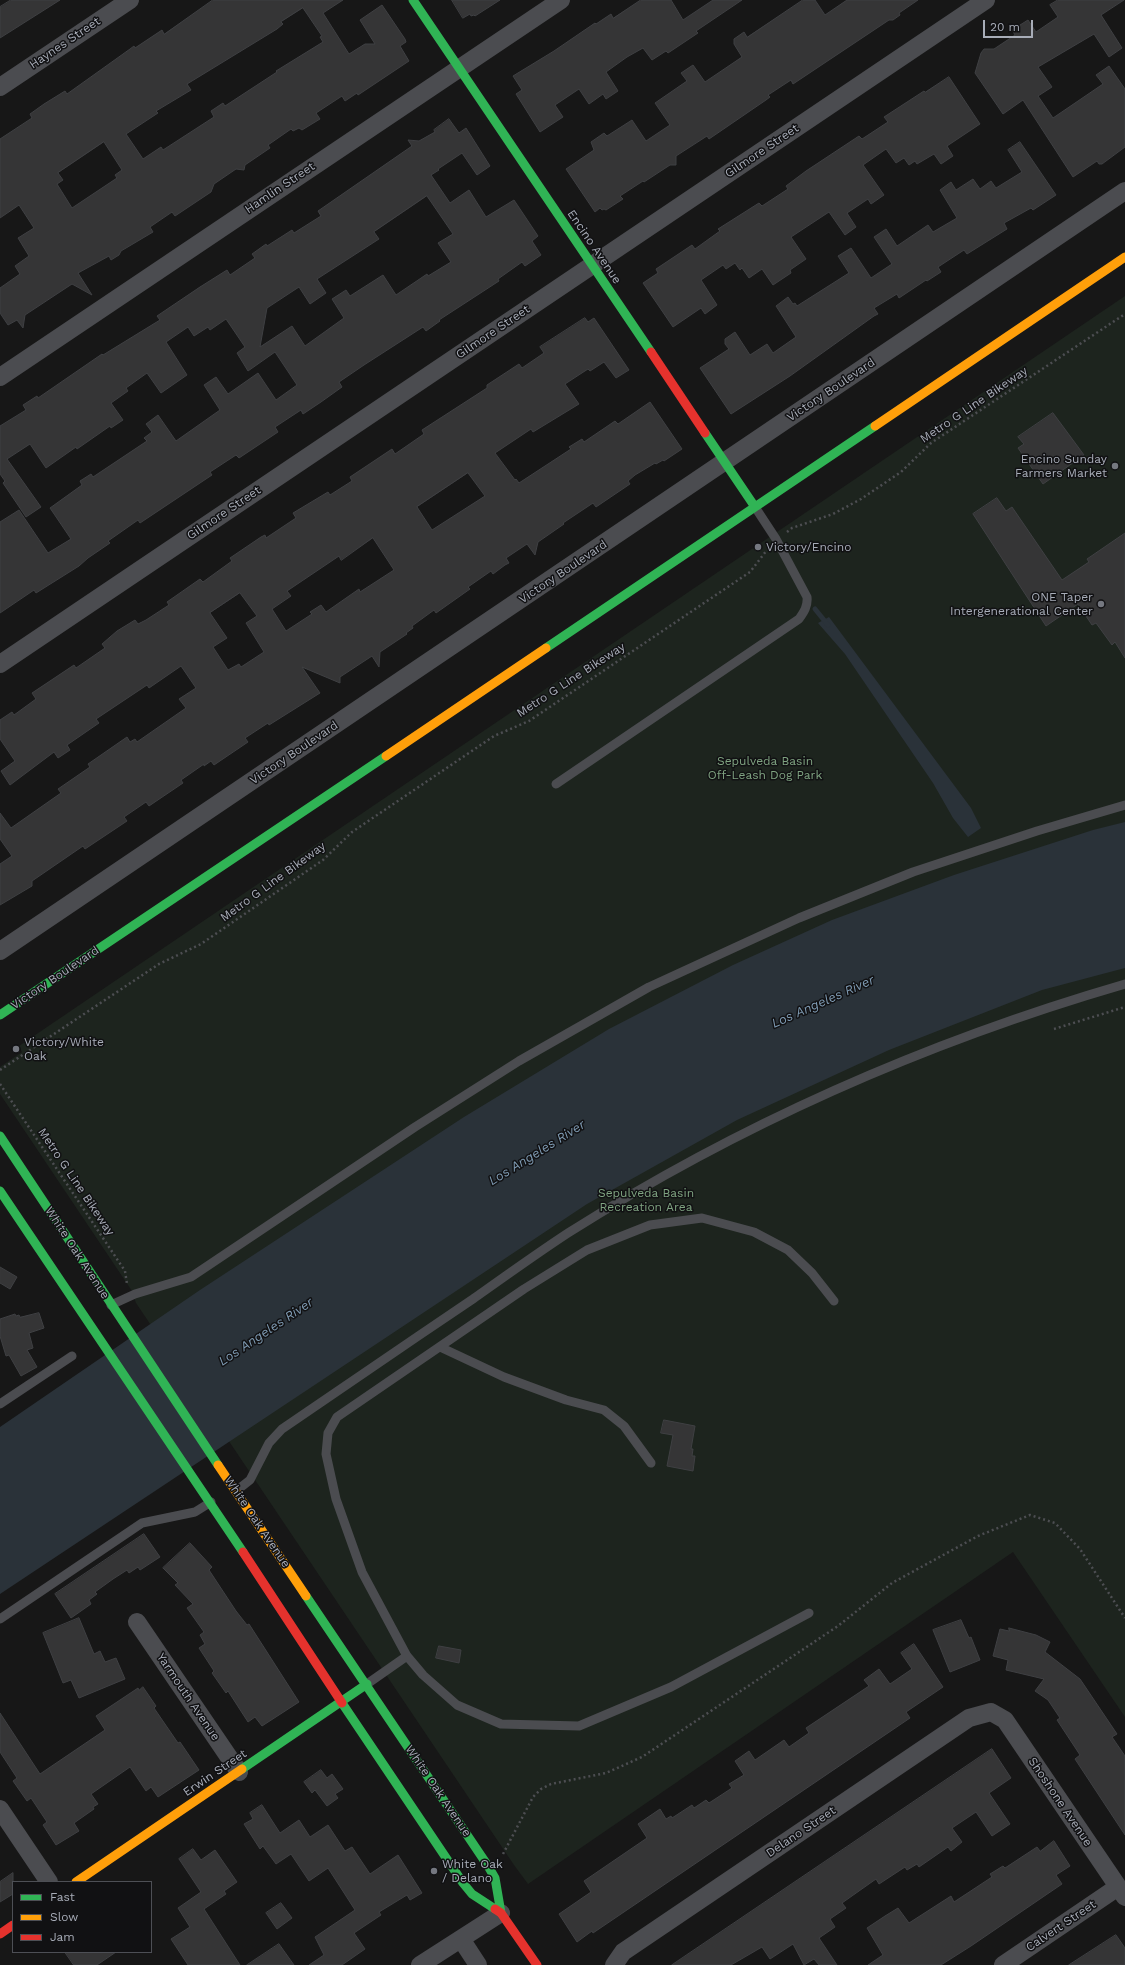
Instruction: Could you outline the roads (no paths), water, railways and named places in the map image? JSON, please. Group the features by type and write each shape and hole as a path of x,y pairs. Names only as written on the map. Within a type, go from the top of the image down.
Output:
{"main road":[{"name":"Encino Avenue","path":"413,0 755,507"},
{"name":"Victory Boulevard","path":"0,1015 228,863 1125,257"},
{"name":"White Oak Avenue","path":"0,1136 119,1318 367,1684 488,1866 495,1878 501,1913"},
{"name":"White Oak Avenue","path":"0,1191 203,1490 341,1702 463,1883 472,1894 501,1913 537,1965"},
{"name":"Erwin Street","path":"77,1881 367,1684"},
{"path":"0,1934 12,1926"}],"street":[{"name":"Haynes Street","path":"0,87 130,0"},
{"name":"Hamlin Street","path":"0,377 561,0"},
{"name":"Gilmore Street","path":"0,664 986,0"},
{"name":"Victory Boulevard","path":"0,951 1125,191"},
{"name":"Yarmouth Avenue","path":"137,1622 239,1772"},
{"name":"Shoshone Avenue","path":"991,1712 1004,1720 1122,1892"},
{"name":"Delano Street","path":"615,1963 623,1952 969,1718 991,1712"},
{"path":"0,1809 48,1881"},
{"name":"Calvert Street","path":"1004,1965 1122,1892"},
{"path":"420,1965 501,1913"},
{"path":"461,1939 478,1965"}],"lane":[{"path":"556,784 798,619 806,608 807,597 776,539 755,507"},
{"path":"111,1305 135,1294 191,1277 415,1127 519,1061 649,987 799,918 913,872 1037,831 1125,805"},
{"path":"236,1491 250,1480 269,1443 282,1429 568,1234 645,1188 739,1136 853,1081 958,1039 1058,1003 1125,984"},
{"path":"809,1613 671,1687 578,1726 501,1724 457,1705 423,1675 407,1656 362,1572 336,1499 326,1454 328,1433 337,1417 524,1289 587,1250 650,1225 702,1218 754,1232 788,1250 812,1273 834,1301"},
{"path":"440,1347 504,1377 566,1400 604,1410 624,1426 651,1463"},
{"path":"2,1399 72,1356"},
{"path":"0,1619 142,1523 195,1512 211,1502"},
{"path":"367,1684 407,1656"}],"water":[{"path":"829,617 971,808 981,828 968,837 953,818 933,783 845,654 818,623"},
{"name":"Los Angeles River","path":"1125,822 1125,968 1042,990 889,1050 737,1120 587,1204 0,1594 0,1427 200,1290 464,1117 609,1029 733,965 832,920 954,875 1093,830"}],"waterway":[{"path":"815,609 828,625"}],"place":[{"name":"Encino Sunday Farmers Market","path":"1115,466"},
{"name":"Victory/Encino","path":"758,547"},
{"name":"ONE Taper Intergenerational Center","path":"1101,604"},
{"name":"Victory/White Oak","path":"16,1049"},
{"name":"White Oak / Delano","path":"434,1871"}],"park label":[{"name":"Sepulveda Basin Off-Leash Dog Park","path":"765,768"},
{"name":"Sepulveda Basin Recreation Area","path":"646,1200"}]}
